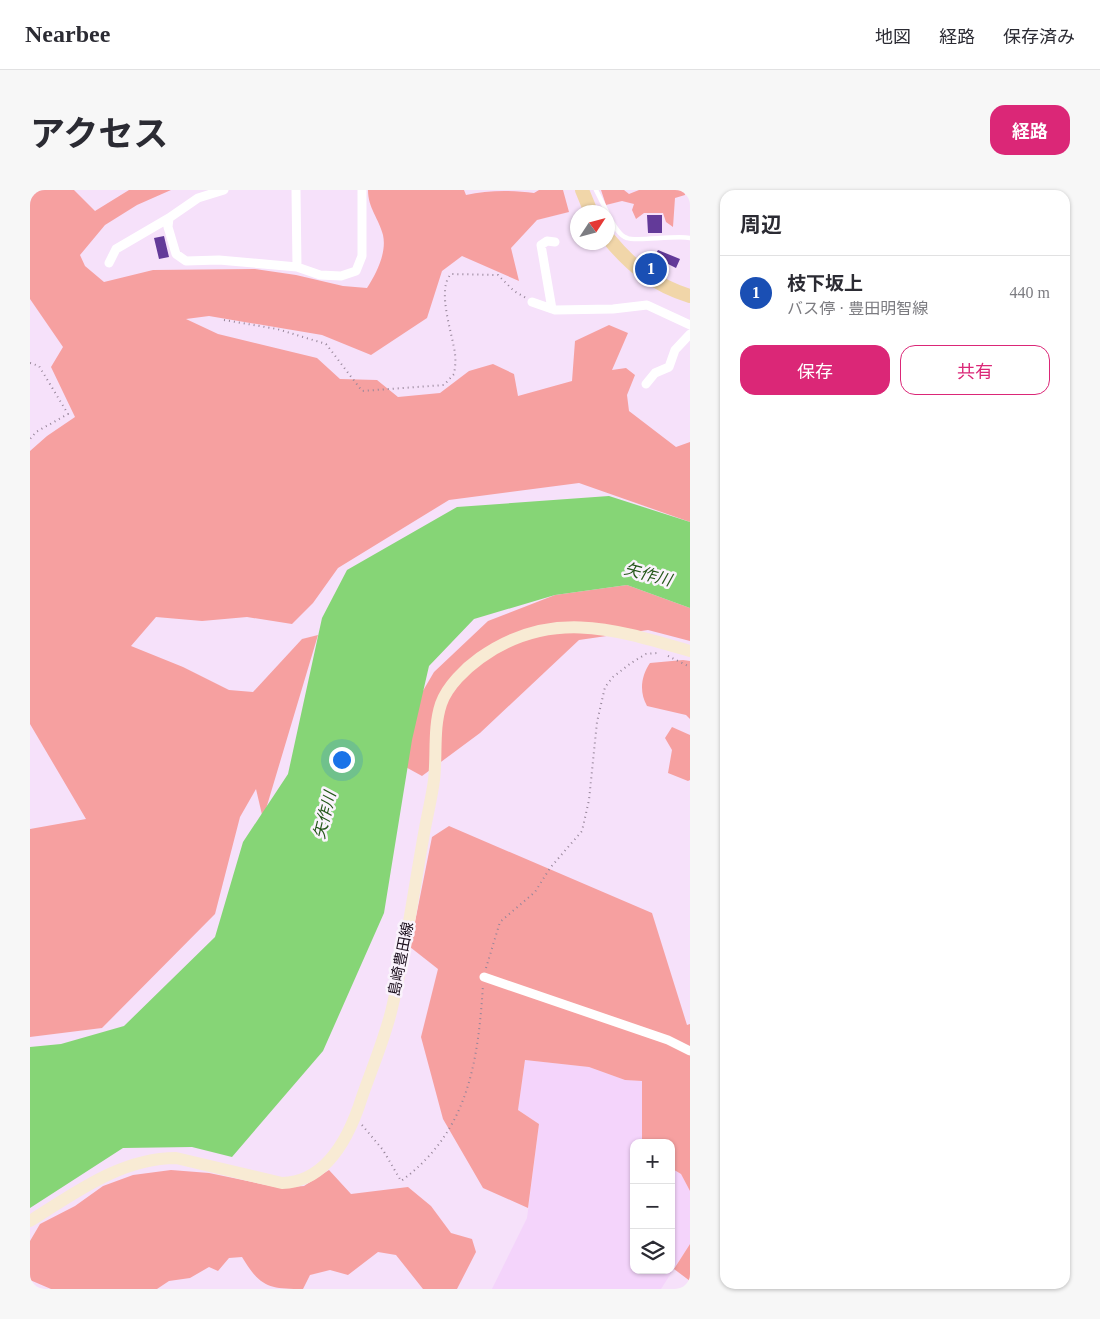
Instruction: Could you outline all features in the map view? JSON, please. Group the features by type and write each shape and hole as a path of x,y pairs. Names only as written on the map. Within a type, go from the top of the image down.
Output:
{"main road":[{"path":"582,190 588,205"},
{"path":"615,245 642,274 662,286 690,296"},
{"name":"島崎豊田線","path":"30,1221 104,1176 161,1158 176,1158 282,1183 294,1182 318,1171 333,1158 356,1117 392,1010 434,780 437,716 442,701 469,666 492,650 516,638 548,629 579,626 624,632 690,651"}],"street":[{"path":"108,263 116,249 169,218 198,198 224,190"},
{"path":"296,190 297,267"},
{"path":"169,218 168,227 176,254 186,261 218,260 297,267 320,275 342,276 356,271 362,256 362,190"},
{"path":"552,309 542,245 547,241 555,242"},
{"path":"532,302 552,309 613,309 647,305 690,325"},
{"path":"646,384 655,372 669,367 675,350 690,334"},
{"path":"484,977 668,1040 690,1051"}],"lane":[{"path":"596,190 603,205"},
{"path":"615,225 621,234 628,239 678,236 690,238"}],"path":[{"path":"224,320 278,329 326,344 362,392 444,384 454,374 455,355 450,336 445,288 451,274 498,275 514,291 532,302"},
{"path":"30,363 39,366 68,414 36,432 30,439"},
{"path":"356,1117 382,1150 401,1181 438,1148 452,1127 462,1103 474,1062 480,1027 484,977 500,922 534,892 553,864 582,831 589,800 597,722 605,687 613,677 631,663 646,654 659,652"},
{"path":"664,654 690,667"}],"shaded area":[{"path":"30,190 74,190 95,211 129,190 171,190 137,205 105,225 80,255 85,266 104,282 153,270 255,269 296,275 343,286 367,288 380,263 384,242 368,196 368,190 464,190 466,195 491,191 534,193 539,190 563,190 569,212 537,220 511,248 519,281 462,256 442,271 427,318 371,355 322,335 209,316 186,319 218,334 317,358 340,379 377,380 398,397 440,393 469,371 493,364 514,374 518,396 572,381 575,341 609,325 628,333 612,370 626,368 635,375 627,395 629,411 676,447 690,442 690,522 579,483 449,500 338,568 313,603 292,624 247,617 202,621 156,617 131,646 183,667 229,690 253,692 302,639 318,635 263,819 256,789 240,817 215,914 102,1028 30,1037 30,829 86,819 30,724 30,451 47,436 75,417 51,367 63,347 30,299"},
{"path":"601,190 624,190 629,194 639,190 686,190 685,195 675,198 673,227 666,222 663,213 644,213 636,219 632,210 634,204 622,201 606,205"},
{"path":"627,585 690,608 690,641 648,630 579,640 480,733 422,776 391,759 400,730 434,672 488,621 555,595"},
{"path":"690,661 690,719 686,715 647,706 642,690 643,679 650,663"},
{"path":"672,727 690,735 690,780 688,781 668,773 672,750 665,738"},
{"path":"449,826 652,913 687,1025 690,1024 690,1191 681,1174 675,1170 675,1139 642,1139 642,1081 625,1080 589,1067 525,1060 518,1110 539,1124 528,1208 483,1188 443,1119 421,1037 438,969 410,947 432,837"},
{"path":"525,1060 589,1067 625,1080 642,1081 642,1139 630,1139 630,1274 671,1274 661,1289 492,1289 527,1218 539,1124 518,1110"},
{"path":"171,1170 209,1173 281,1188 304,1186 329,1170 351,1194 408,1187 431,1206 451,1233 472,1239 476,1252 457,1289 423,1289 396,1255 378,1252 348,1275 330,1270 310,1275 303,1289 274,1287 266,1284 254,1275 242,1257 229,1258 218,1271 209,1267 190,1278 169,1281 157,1289 51,1289 30,1280 30,1241 40,1224 75,1206 103,1186 133,1175"},
{"path":"675,1170 681,1174 690,1191 690,1244 675,1267"},
{"path":"690,1244 690,1281 675,1270"}],"water":[{"name":"矢作川","path":"609,496 690,522 690,608 627,585 555,595 474,619 429,666 412,740 384,913 323,1051 232,1157 192,1147 123,1148 30,1208 30,1047 61,1044 124,1026 215,937 243,842 288,774 322,618 347,570 457,507"}],"building":[{"path":"647,215 662,215 662,233 648,233"},
{"path":"164,236 169,257 159,259 154,238"},
{"path":"658,250 680,259 676,268 654,257"}],"place":[{"name":"枝下坂上","path":"651,269"}]}
